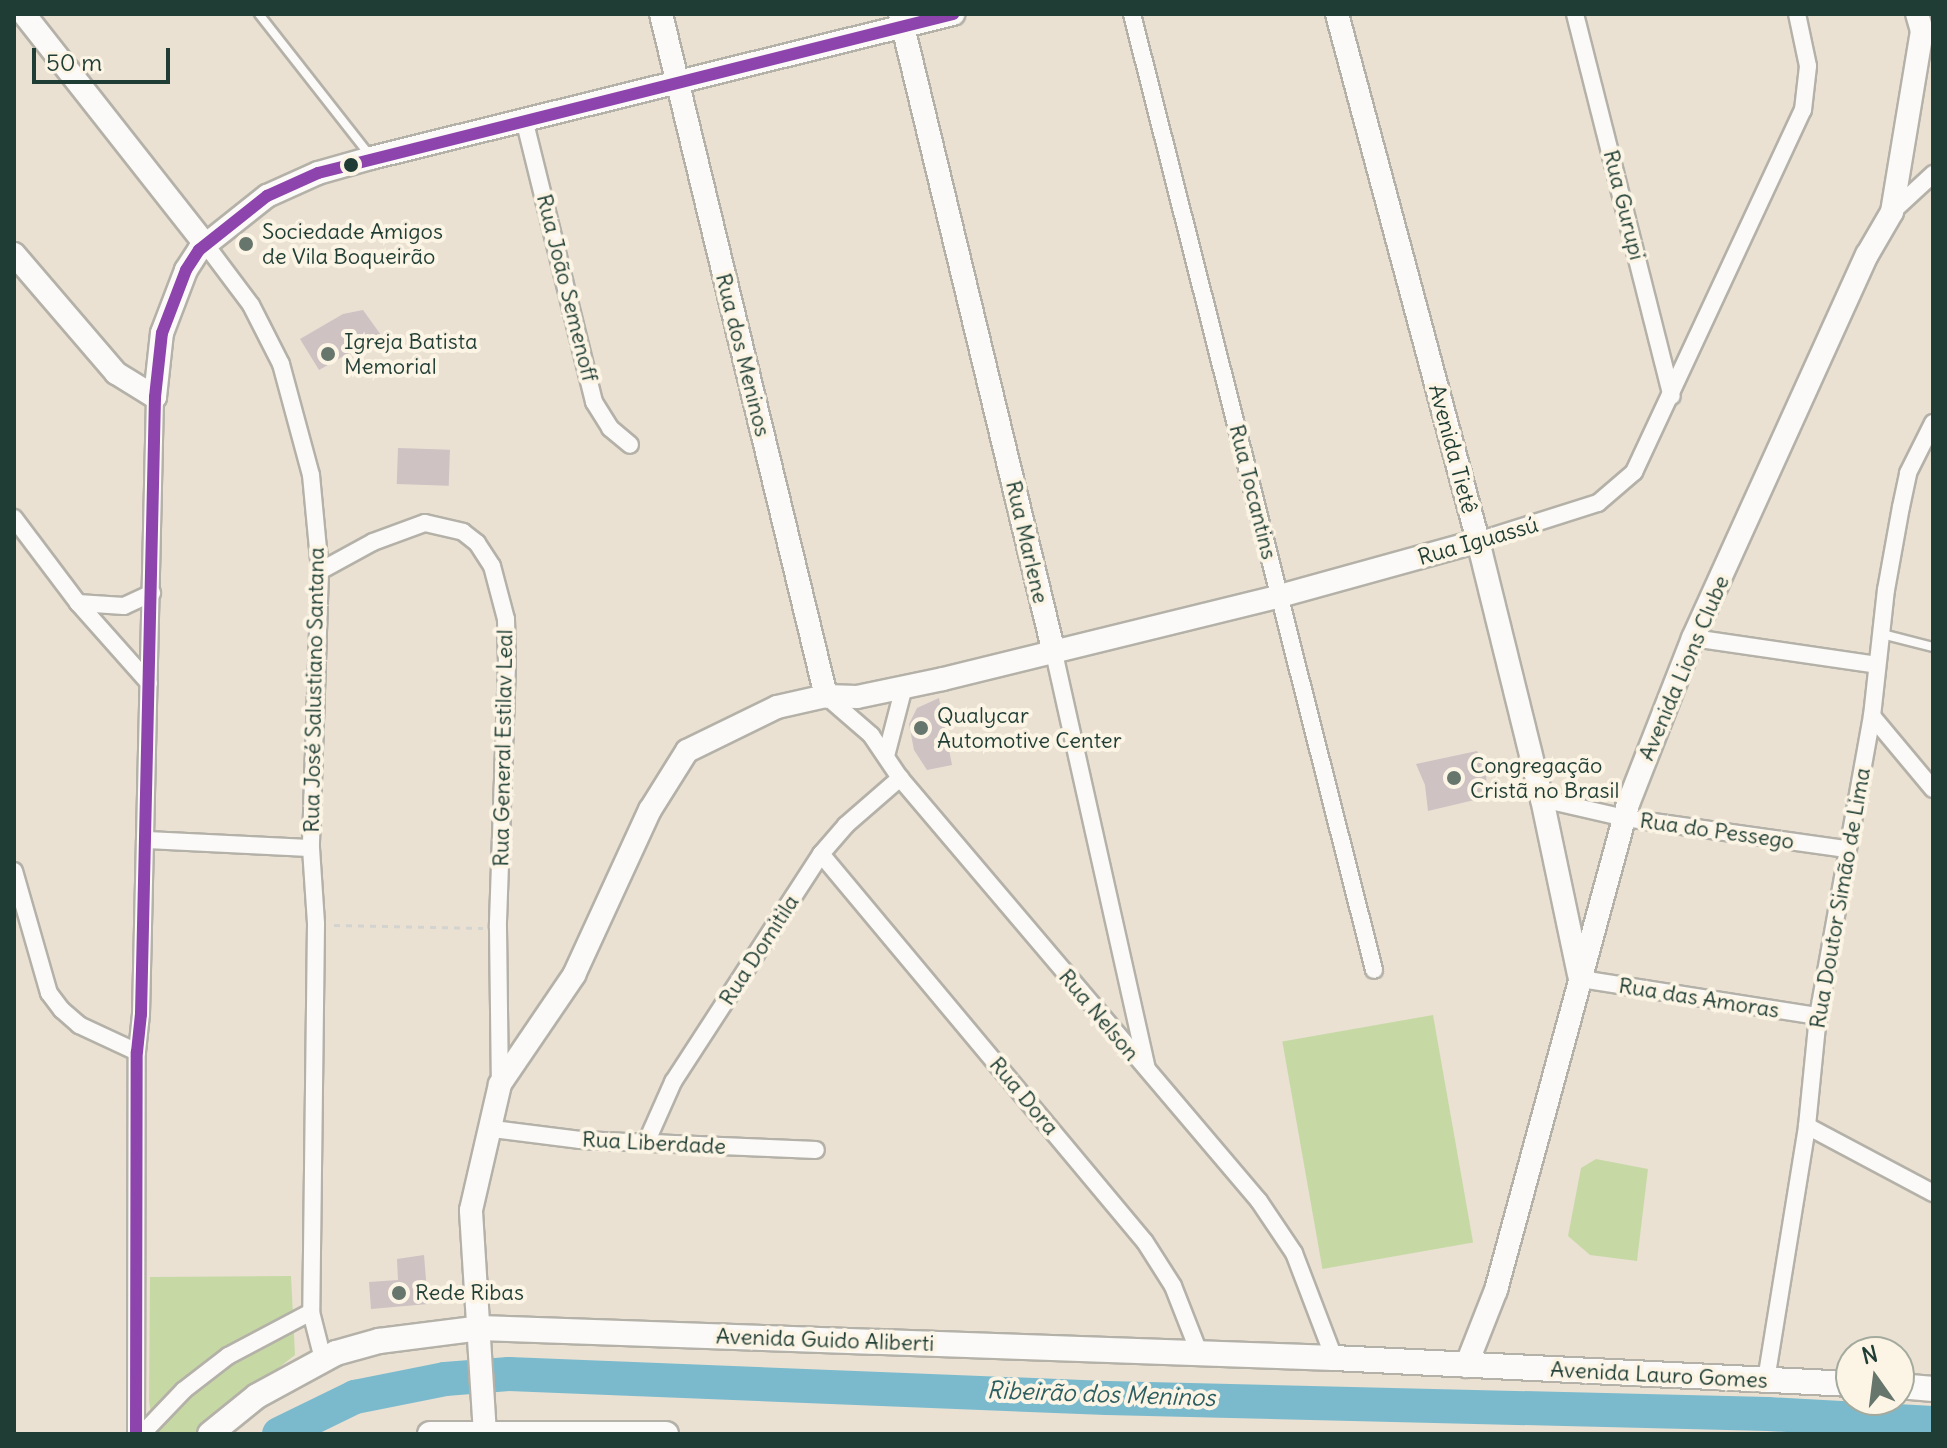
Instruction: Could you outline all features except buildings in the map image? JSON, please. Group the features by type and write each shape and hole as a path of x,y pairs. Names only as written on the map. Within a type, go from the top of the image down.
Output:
{"main road":[{"name":"Avenida Guido Aliberti","path":"210,1434 257,1396 323,1359 379,1341 481,1337 1334,1358 1466,1366"},
{"name":"Avenida Lauro Gomes","path":"1466,1366 1835,1383"},
{"path":"430,1434 484,1427 666,1434"}],"street":[{"name":"Rua José Salustiano Santana","path":"24,14 251,305 281,364 311,475 320,571 311,848 316,924 311,1312 323,1359"},
{"name":"Rua dos Meninos","path":"661,14 826,696"},
{"path":"139,1434 137,1052 155,397 162,333 186,270 206,245 267,196 318,173 676,83 901,21 953,14"},
{"name":"Rua Tocantins","path":"1132,14 1374,970"},
{"name":"Avenida Tietê","path":"1337,14 1478,541 1542,799 1581,979"},
{"name":"Rua Gurupi","path":"1575,14 1672,396"},
{"name":"Rua Iguassú","path":"500,1084 574,975 650,810 687,751 754,715 826,696 857,697 904,687 1280,596 1573,514 1616,490 1634,472 1672,396 1803,110 1808,66 1797,14"},
{"name":"Rua Marlene","path":"901,21 1054,653 1147,1072"},
{"name":"Avenida Lions Clube","path":"1466,1366 1496,1290 1625,818 1693,638 1867,255 1892,212 1924,22"},
{"name":"Rua João Semenoff","path":"524,119 594,402 610,428 630,445"},
{"path":"1892,212 1933,174"},
{"path":"14,254 116,373 155,397"},
{"name":"Rua Doutor Simão de Lima","path":"1766,1380 1807,1126 1818,1016 1845,849 1872,716 1881,634 1908,473 1933,423"},
{"path":"14,518 78,603 149,683"},
{"name":"Rua General Estilav Leal","path":"320,571 373,542 425,523 463,532 477,543 492,566 506,619 507,664 498,928 500,1084"},
{"path":"78,603 124,606 152,593"},
{"path":"1693,638 1877,665"},
{"path":"886,756 904,687"},
{"name":"Rua Nelson","path":"826,696 861,724 900,778 1259,1201 1281,1231 1310,1289 1334,1358"},
{"path":"1872,716 1933,789"},
{"name":"Rua Domitila","path":"646,1143 673,1082 821,854 846,825 900,778"},
{"name":"Rua do Pessego","path":"1542,799 1625,818 1845,849"},
{"path":"145,840 311,848"},
{"name":"Rua Dora","path":"821,854 1145,1242 1173,1286 1200,1355"},
{"path":"14,871 49,993 79,1025 137,1052"},
{"name":"Rua das Amoras","path":"1581,979 1818,1016"},
{"path":"484,1427 471,1210 493,1129 500,1084"},
{"path":"1807,1126 1933,1193"},
{"name":"Rua Liberdade","path":"493,1129 580,1140 816,1150"},
{"path":"139,1434 184,1390 228,1356 311,1312"}],"lane":[{"path":"259,14 371,158"},
{"path":"1881,634 1933,647"}],"path":[{"path":"316,924 498,928"}],"green space":[{"path":"1433,1015 1473,1242 1322,1269 1282,1042"},
{"path":"1596,1159 1648,1169 1637,1261 1590,1255 1568,1236 1581,1168"},
{"path":"291,1276 295,1355 194,1434 153,1434 149,1400 150,1277"}],"waterway":[{"name":"Ribeirão dos Meninos","path":"279,1434 355,1397 445,1379 509,1374 1107,1398 1768,1414 1933,1423"}],"transit line":[{"path":"136,1434 137,1052 141,1014 155,397 162,333 186,270 199,250 267,196 318,173 953,14"}],"place":[{"name":"Sociedade Amigos de Vila Boqueirão","path":"246,244"},
{"name":"Igreja Batista Memorial","path":"328,354"},
{"name":"Qualycar Automotive Center","path":"921,728"},
{"name":"Congregação Cristã no Brasil","path":"1454,778"},
{"name":"Rede Ribas","path":"399,1293"}]}
